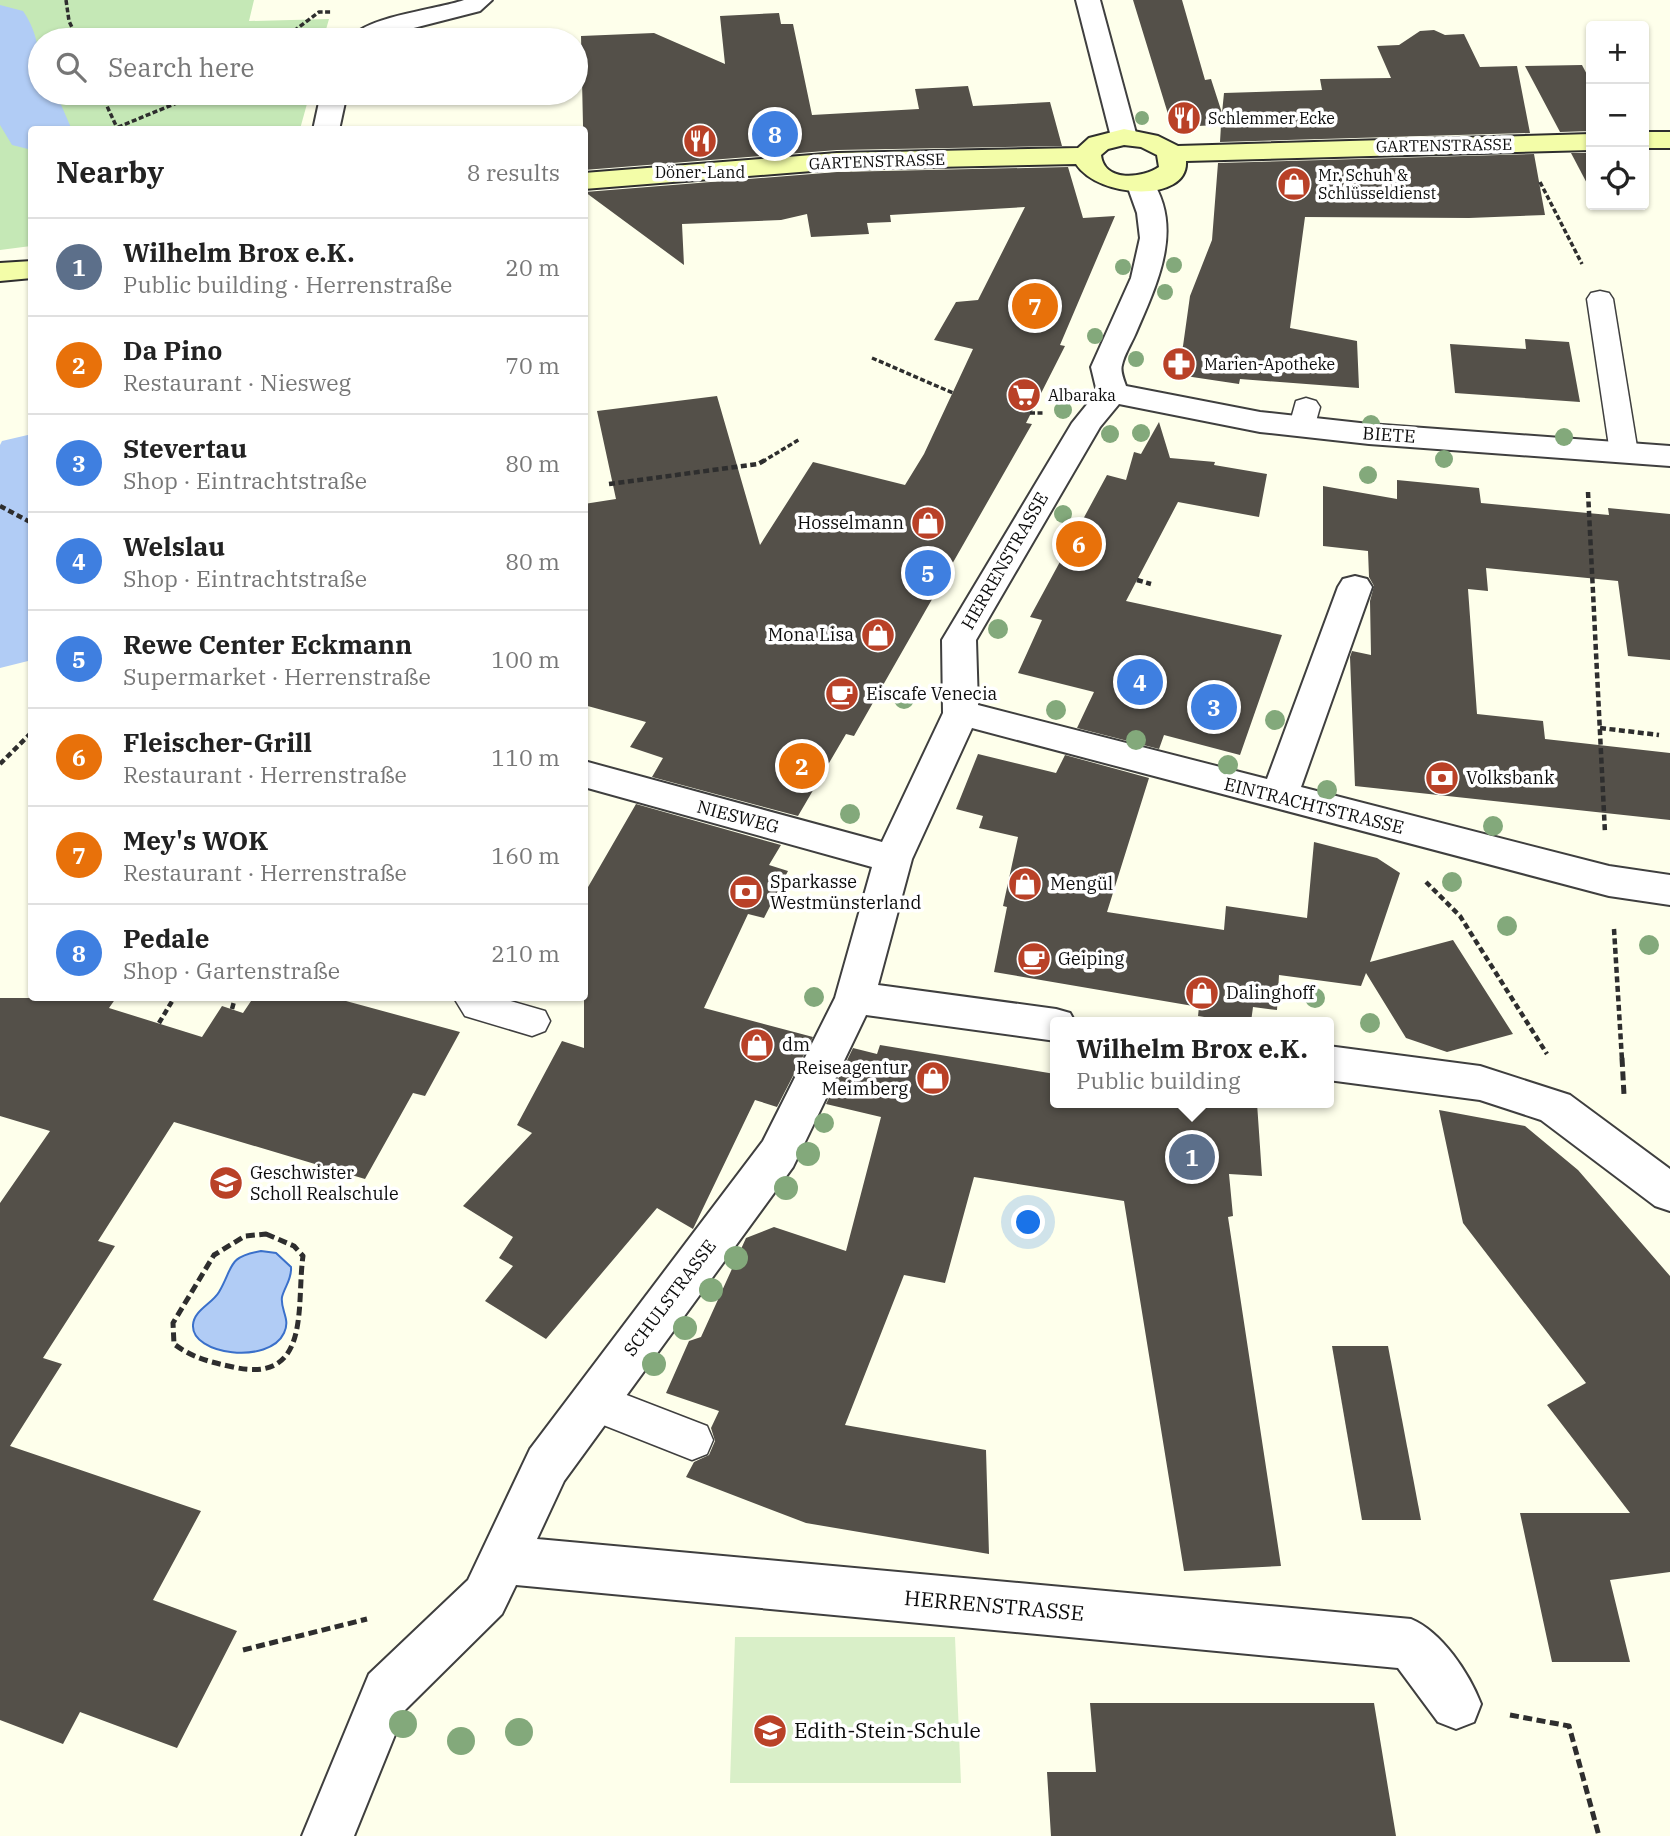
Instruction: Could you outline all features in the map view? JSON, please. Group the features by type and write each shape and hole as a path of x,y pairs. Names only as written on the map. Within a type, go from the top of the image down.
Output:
{"street":[{"path":"387,28 471,6 481,0"},
{"path":"1088,0 1124,137"},
{"path":"327,126 331,105"},
{"name":"GARTENSTRASSE","path":"588,181 837,161 1086,156 1098,143 1124,137 1152,142 1172,154 1586,142"},
{"path":"1649,140 1670,140"},
{"path":"1086,156 1087,165 1108,181 1141,185 1166,177 1175,162 1172,154"},
{"path":"1112,393 1106,368 1145,278 1154,238 1151,213 1141,185"},
{"path":"0,272 28,269"},
{"name":"BIETE","path":"1112,393 1260,422 1304,417 1670,456"},
{"name":"HERRENSTRASSE","path":"855,998 893,859 961,713 959,640 1087,423 1112,393"},
{"path":"1279,797 1355,587"},
{"name":"EINTRACHTSTRASSE","path":"961,713 1609,881 1670,890"},
{"name":"NIESWEG","path":"588,775 893,859"},
{"path":"855,998 1050,1024"},
{"name":"SCHULSTRASSE","path":"494,1579 547,1465 778,1154 855,998"},
{"path":"1334,1063 1480,1083 1555,1107 1670,1193"},
{"path":"328,1836 387,1692 494,1579"},
{"name":"HERRENSTRASSE","path":"494,1579 1410,1644 1456,1704"}],"lane":[{"path":"1600,299 1624,453"},
{"path":"474,1001 478,1006 532,1021"},
{"path":"593,1401 692,1440"}],"path":[{"path":"66,0 72,28"},
{"path":"106,105 116,126"},
{"path":"122,126 174,105"},
{"path":"1520,144 1600,299"},
{"path":"872,358 953,393"},
{"path":"1030,413 1044,413"},
{"path":"609,484 758,464 800,439"},
{"path":"1588,482 1600,728 1628,1162"},
{"path":"0,506 28,521"},
{"path":"1137,580 1151,584"},
{"path":"1600,728 1659,735"},
{"path":"0,764 28,736"},
{"path":"1418,873 1460,916 1548,1055 1555,1107"},
{"path":"159,1023 172,1001"},
{"path":"232,1009 234,1001"},
{"path":"266,1234 294,1246 303,1256 298,1291 301,1318 292,1348 283,1361 251,1371 222,1366 181,1351 172,1336 173,1323 209,1262 228,1244 245,1236 266,1234"},
{"path":"243,1650 367,1619"},
{"path":"1456,1704 1569,1726 1599,1836"}],"green space":[{"path":"0,0 254,0 249,21 329,19 326,28 28,28 28,105 307,105 301,126 28,126 28,246 0,250"},
{"path":"735,1637 955,1637 961,1783 730,1783"}],"water":[{"path":"261,1251 276,1253 291,1267 282,1297 286,1319 284,1333 276,1343 248,1352 217,1349 204,1343 196,1335 193,1325 196,1315 219,1292 237,1260"}],"building":[{"path":"1133,0 1182,0 1205,80 1211,79 1222,113 1224,93 1322,90 1320,79 1391,78 1377,46 1399,45 1420,31 1434,30 1445,35 1464,34 1480,67 1517,66 1530,133 1220,142 1221,125 1172,127"},
{"path":"779,13 781,24 793,24 812,115 919,109 915,89 968,86 973,106 1050,102 1062,146 837,150 588,170 588,126 583,126 583,105 588,105 588,36 654,33 725,64 720,16"},
{"path":"1582,65 1586,73 1586,131 1560,132 1525,66"},
{"path":"1571,153 1586,153 1586,182"},
{"path":"1534,154 1545,215 1469,218 1305,217 1290,328 1357,341 1359,388 1240,379 1239,384 1172,374 1183,346 1190,296 1212,240 1218,163"},
{"path":"1068,167 1083,218 1115,216 1060,345 1065,346 1026,423 1032,424 854,736 846,734 798,816 652,777 663,758 630,747 646,722 588,706 588,503 616,499 597,411 717,396 760,545 813,462 905,485 924,454 973,349 934,340 956,302 978,300 1025,207 890,215 891,222 867,223 869,234 811,237 807,214 781,220 682,224 684,265 588,192 837,172"},
{"path":"1525,339 1569,342 1580,402 1455,393 1450,344 1526,349"},
{"path":"1159,422 1170,458 1215,462 1214,465 1267,474 1259,517 1178,502 1126,601 1282,635 1240,755 1164,735 1159,749 1077,728 1094,692 1018,673 1042,620 1030,617 1107,475 1126,480 1134,452 1141,454"},
{"path":"1397,480 1479,488 1481,503 1609,515 1608,508 1670,514 1670,660 1628,656 1618,581 1486,568 1488,591 1468,589 1477,714 1543,721 1545,739 1670,753 1670,820 1355,786 1350,657 1352,651 1371,655 1370,601 1374,586 1369,577 1368,551 1323,546 1323,486 1397,499"},
{"path":"978,754 1056,773 1065,755 1149,778 1107,912 1224,930 1226,906 1307,918 1314,842 1377,858 1400,873 1370,962 1453,940 1513,1034 1447,1052 1406,1038 1366,973 1361,986 1279,975 1277,1010 1253,1007 1252,1017 1204,1017 1198,1016 1199,1007 994,972 1007,907 1003,906 1018,837 979,828 983,816 956,809"},
{"path":"636,804 781,845 769,865 788,871 764,918 748,914 704,1008 813,1037 777,1107 755,1100 693,1229 657,1208 546,1339 485,1301 513,1266 499,1258 513,1237 463,1206 532,1133 517,1125 562,1041 584,1048 584,1001 588,1001 588,887"},
{"path":"0,998 28,998 28,1001 114,1001 109,1008 202,1037 222,1006 243,1013 251,1001 346,1001 460,1032 425,1096 413,1093 365,1179 174,1122 98,1241 115,1246 43,1358 62,1364 10,1446 201,1511 153,1600 237,1631 177,1748 80,1712 63,1744 0,1720 0,1203 50,1131 0,1116"},
{"path":"880,1045 1050,1073 1050,1108 1257,1108 1262,1176 1229,1174 1233,1216 1228,1217 1281,1566 1184,1571 1124,1201 974,1177 945,1283 904,1275 845,1425 986,1450 989,1554 806,1523 686,1477 694,1462 709,1455 715,1441 711,1428 719,1411 666,1393 689,1341 701,1337 746,1238 774,1227 846,1251 881,1117 826,1104 853,1048 877,1054"},
{"path":"1439,1110 1525,1126 1578,1170 1670,1276 1670,1572 1610,1580 1630,1662 1552,1662 1520,1513 1630,1513 1547,1405 1586,1383 1463,1223"},
{"path":"1332,1346 1388,1346 1421,1520 1362,1520"},
{"path":"1090,1703 1374,1703 1396,1836 1051,1836 1047,1772 1096,1772"}],"waterway":[{"path":"0,25 19,86 35,126"},
{"path":"0,637 28,482"}],"place":[{"name":"Schlemmer Ecke","path":"1184,118"},
{"name":"Pedale","path":"775,134"},
{"name":"Döner-Land","path":"700,141"},
{"name":"Mr. Schuh & Schlüsseldienst","path":"1294,184"},
{"name":"Mey's WOK","path":"1035,306"},
{"name":"Marien-Apotheke","path":"1179,364"},
{"name":"Albaraka","path":"1024,395"},
{"name":"Hosselmann","path":"928,523"},
{"name":"Fleischer-Grill","path":"1079,544"},
{"name":"Rewe Center Eckmann","path":"928,573"},
{"name":"Mona Lisa","path":"878,635"},
{"name":"Welslau","path":"1140,682"},
{"name":"Eiscafe Venecia","path":"842,694"},
{"name":"Stevertau","path":"1214,707"},
{"name":"Da Pino","path":"802,766"},
{"name":"Volksbank","path":"1442,778"},
{"name":"Mengül","path":"1025,884"},
{"name":"Sparkasse Westmünsterland","path":"746,892"},
{"name":"Geiping","path":"1034,959"},
{"name":"Dalinghoff","path":"1202,993"},
{"name":"dm","path":"757,1045"},
{"name":"Reiseagentur Meimberg","path":"933,1078"},
{"name":"Wilhelm Brox e.K.","path":"1192,1157"},
{"name":"Geschwister Scholl Realschule","path":"226,1183"},
{"name":"Edith-Stein-Schule","path":"770,1731"}]}
